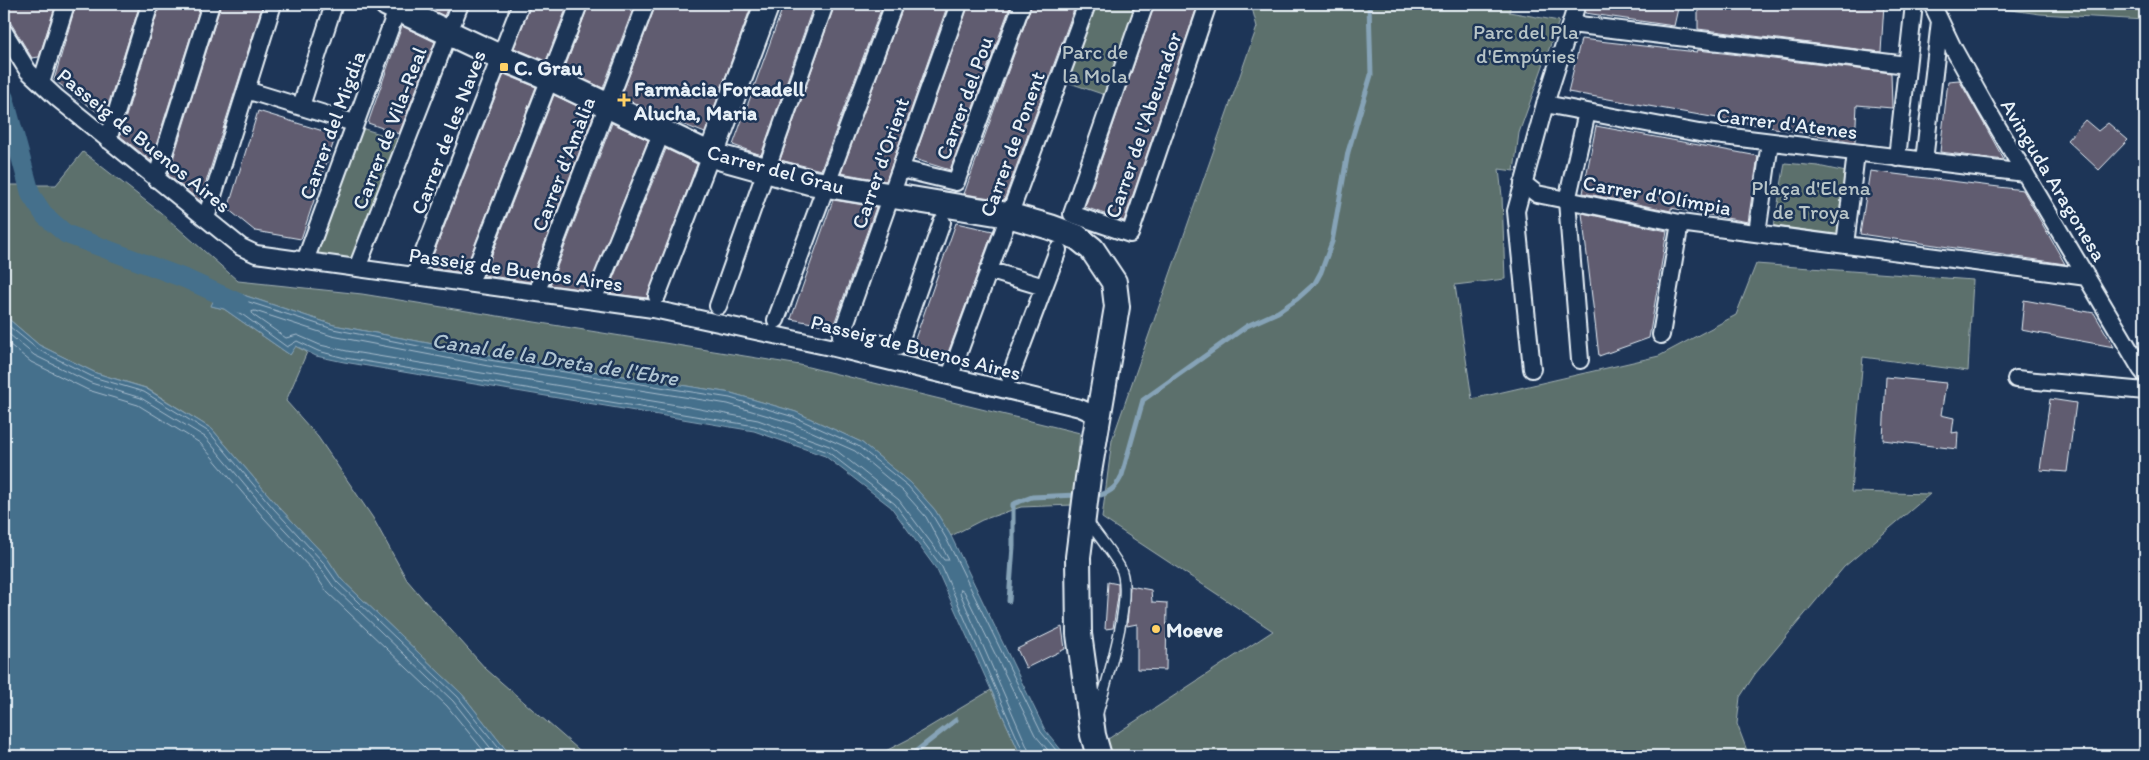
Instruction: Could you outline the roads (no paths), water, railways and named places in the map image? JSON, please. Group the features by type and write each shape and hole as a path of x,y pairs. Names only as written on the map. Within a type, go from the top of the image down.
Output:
{"street":[{"path":"41,83 66,4"},
{"path":"108,140 150,4"},
{"path":"156,179 211,4"},
{"path":"206,218 273,4"},
{"path":"301,106 334,4"},
{"name":"Carrer de Vila-Real","path":"357,268 460,4"},
{"name":"Carrer de les Naves","path":"414,276 521,4"},
{"path":"474,273 579,4"},
{"name":"Carrer d'Amàlia","path":"540,283 646,4"},
{"path":"657,296 767,4"},
{"path":"718,306 825,4"},
{"path":"776,320 894,4"},
{"name":"Carrer d'Orient","path":"842,343 891,196 959,4"},
{"name":"Carrer del Pou","path":"901,169 956,182 1022,4"},
{"name":"Carrer de Ponent","path":"950,376 1087,4"},
{"name":"Carrer de l'Abeurador","path":"1145,4 1072,214 1130,234 1208,4"},
{"path":"1532,369 1516,211 1545,104 1577,4"},
{"path":"1897,158 1914,4"},
{"name":"Avinguda Aragonesa","path":"1932,4 1970,78 2145,374"},
{"name":"Carrer del Grau","path":"395,5 449,33 550,78 711,155 827,186 1008,215 1077,237 1092,249 1114,282 1117,307 1098,416 1078,557 1079,634 1096,746"},
{"name":"Carrer del Migdia","path":"305,261 395,5"},
{"path":"1924,161 1940,21"},
{"path":"1571,24 1907,65"},
{"name":"Passeig de Buenos Aires","path":"4,32 28,71 41,83 108,140 241,247 256,254 653,310 842,343 950,376 1080,408 1098,416"},
{"path":"246,90 354,123"},
{"name":"Carrer d'Atenes","path":"1545,104 1699,133 2025,173"},
{"path":"1580,360 1567,201 1587,112"},
{"path":"598,289 662,131"},
{"path":"1757,233 1770,142"},
{"path":"1845,245 1856,153"},
{"name":"Carrer d'Olímpia","path":"1523,183 1537,194 1680,223 2086,277"},
{"path":"842,343 858,339 898,347 942,222"},
{"path":"1661,335 1680,223"},
{"path":"1010,377 1058,250"},
{"path":"988,270 1044,287"},
{"path":"2016,379 2145,391"}],"lane":[{"path":"1083,514 1121,569 1124,594 1118,638 1096,746"}],"water":[{"path":"219,287 334,325 490,355 731,393 796,412 861,442 911,483 935,510 951,536 1045,730 1066,756 1021,756 937,570 891,507 825,456 754,431 344,362 316,356 296,346 290,355 224,309 211,306"},
{"path":"4,315 39,345 96,373 145,388 212,429 277,505 327,558 341,579 462,694 511,756 4,756"}],"waterway":[{"path":"1101,495 1114,488 1122,475 1143,400 1247,326 1278,312 1315,283 1332,242 1348,152 1371,75 1369,4"},
{"name":"Canal de la Dreta de l'Ebre","path":"4,97 31,195 45,216 66,234 186,279 239,303"},
{"path":"1009,601 1013,546 1013,504 1032,497 1077,495"},
{"path":"910,756 956,720"}],"place":[{"name":"C. Grau","path":"504,67"},
{"name":"Farmàcia Forcadell Alucha, Maria","path":"624,100"},
{"name":"Moeve","path":"1156,629"}],"park label":[{"name":"Parc del Pla d'Empúries","path":"1526,43"},
{"name":"Parc de la Mola","path":"1095,63"},
{"name":"Plaça d'Elena de Troya","path":"1811,199"}]}
